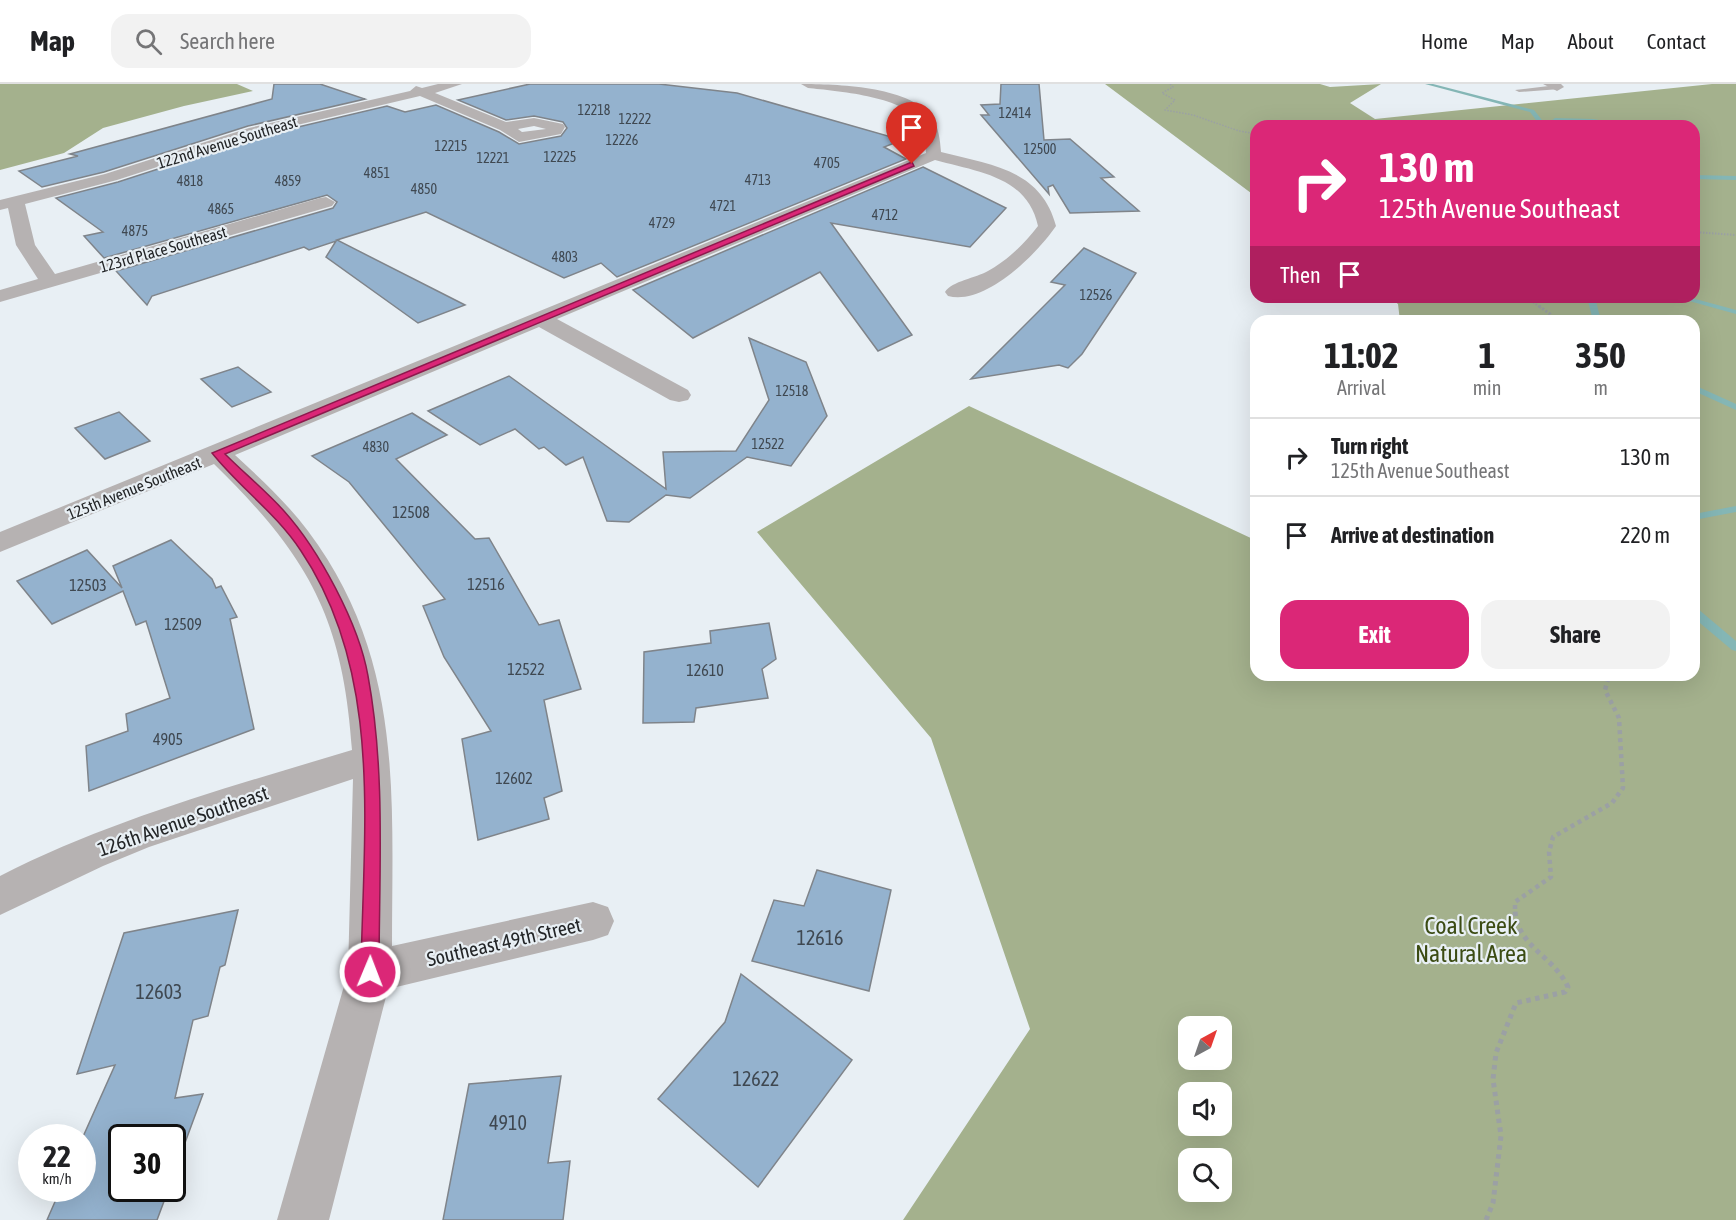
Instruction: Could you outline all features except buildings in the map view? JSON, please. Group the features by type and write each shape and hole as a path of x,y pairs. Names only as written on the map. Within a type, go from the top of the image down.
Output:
{"street":[{"path":"401,84 505,127"},
{"name":"122nd Avenue Southeast","path":"8,203 111,177 254,131 455,84"},
{"path":"808,84 872,94 893,100 922,115 929,126 934,155 1018,182 1041,200 1046,213 1047,226 1021,258 982,284 956,292"},
{"name":"125th Avenue Southeast","path":"0,543 934,155"},
{"name":"123rd Place Southeast","path":"0,296 326,201"},
{"path":"8,203 30,258 50,281"},
{"path":"541,319 679,394"},
{"path":"218,453 280,514 307,550 336,600 361,674 372,759 370,972 303,1220"},
{"name":"126th Avenue Southeast","path":"0,897 90,853 215,807 372,759"},
{"name":"Southeast 49th Street","path":"370,972 593,921"}],"lane":[{"path":"1519,90 1553,85"}],"path":[{"path":"1170,84 1173,87 1161,93 1175,100 1165,110 1193,115 1227,126 1232,131 1250,133"},
{"path":"1700,232 1736,235"},
{"path":"1534,303 1550,315"},
{"path":"1486,1220 1493,1203 1501,1136 1493,1079 1496,1053 1516,1003 1549,997 1565,992 1568,987 1565,978 1532,949 1519,933 1513,916 1515,902 1551,877 1549,852 1553,837 1612,803 1623,788 1618,718 1605,690 1607,681"}],"green space":[{"path":"0,84 237,84 253,91 184,106 103,128 64,153 0,170"},
{"name":"Coal Creek Natural Area","path":"1105,84 1320,84 1330,87 1381,84 1350,103 1375,119 1712,84 1736,84 1736,1220 903,1220 1030,1029 931,738 757,532 969,406 1250,538 1250,681 1700,681 1700,315 1399,315 1397,303 1700,303 1700,120 1250,120 1250,192"}],"water":[{"path":"1555,118 1599,120 1552,120"}],"waterway":[{"path":"1427,84 1532,111 1539,120"},
{"path":"1700,177 1736,178"},
{"path":"1592,303 1596,315"},
{"path":"1700,303 1736,312"},
{"path":"1700,391 1736,407"},
{"path":"1700,516 1736,509"},
{"path":"1700,617 1736,647"}],"route":[{"path":"370,972 372,759 361,674 336,600 307,550 280,514 218,453 912,164"}]}
